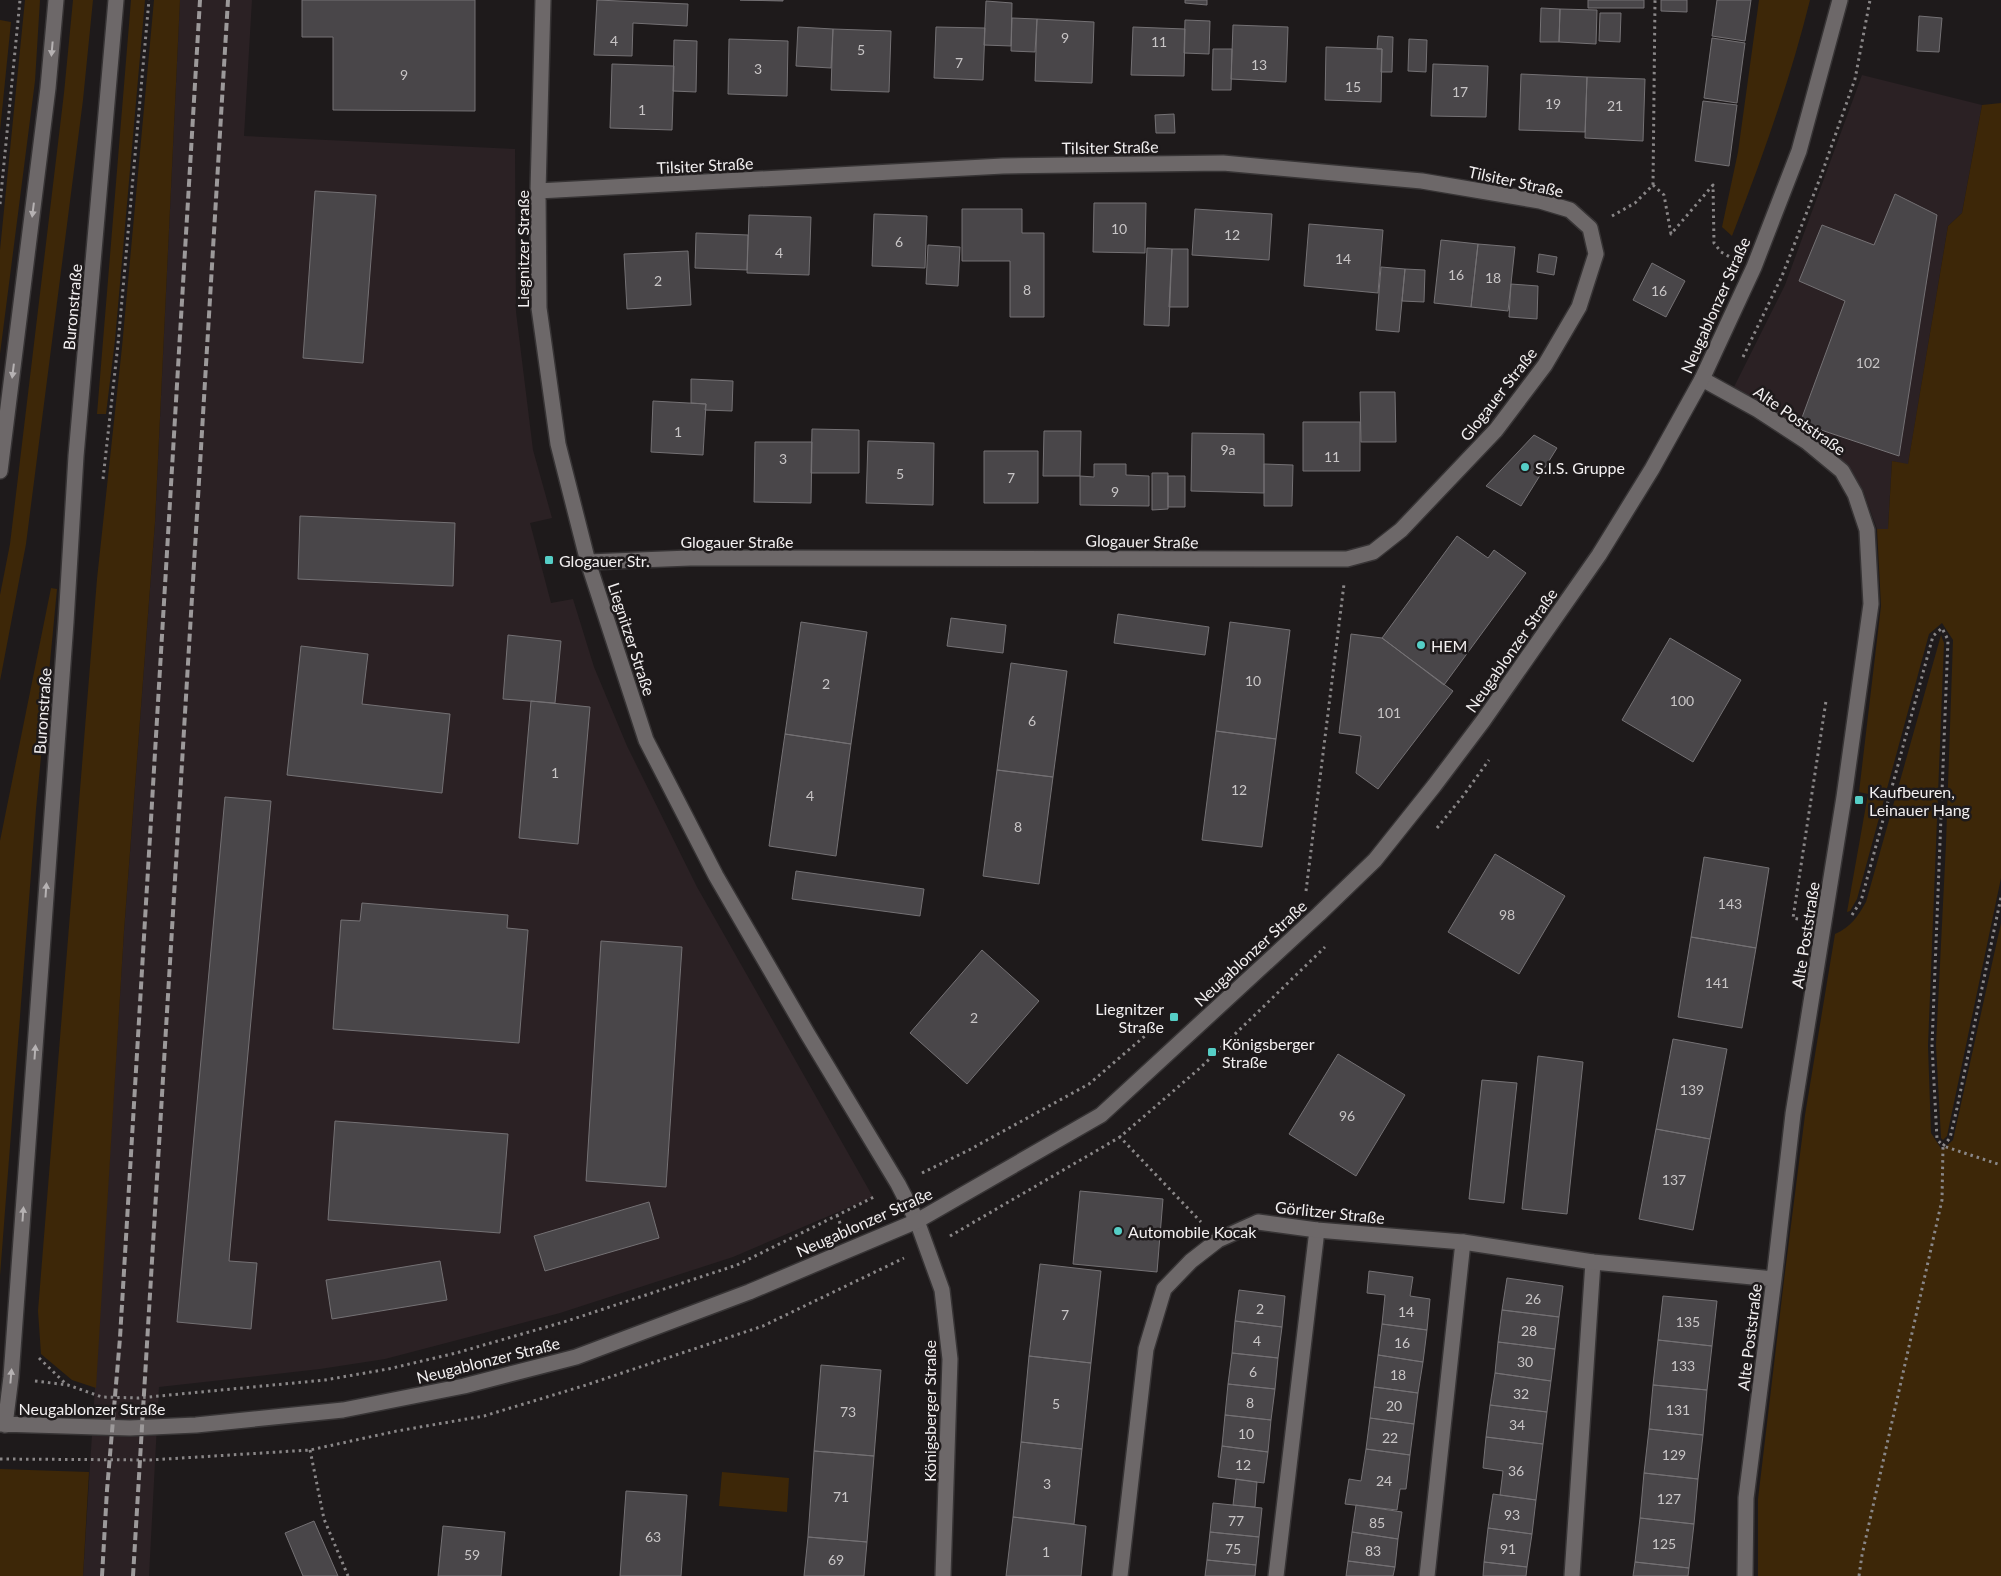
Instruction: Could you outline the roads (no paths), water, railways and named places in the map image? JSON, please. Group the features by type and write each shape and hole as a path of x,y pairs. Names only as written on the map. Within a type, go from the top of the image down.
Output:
{"street":[{"path":"0,471 48,88 56,0"},
{"name":"Buronstraße","path":"3,1424 11,1377 76,456 116,0"},
{"name":"Liegnitzer Straße","path":"543,0 538,191 539,308 558,444 588,562 646,740 716,876 807,1033 898,1184 917,1221"},
{"name":"Neugablonzer Straße","path":"3,1424 130,1428 196,1425 343,1410 464,1386 576,1357 749,1292 917,1221 1101,1115 1375,860 1434,786 1528,658 1599,555 1652,468 1702,379 1754,267 1799,151 1840,0"},
{"name":"Tilsiter Straße","path":"538,191 1003,166 1223,163 1422,181 1540,201 1570,210 1590,228 1596,254 1579,307"},
{"name":"Glogauer Straße","path":"588,562 690,558 1347,559 1373,552 1401,530 1496,430 1545,365 1579,307"},
{"name":"Alte Poststraße","path":"1702,379 1727,392 1807,442 1842,471 1855,494 1867,530 1871,604 1849,762 1793,1114 1746,1498 1745,1576"},
{"name":"Königsberger Straße","path":"917,1221 942,1290 950,1359 943,1576"},
{"name":"Görlitzer Straße","path":"1120,1576 1146,1349 1164,1289 1190,1261 1218,1240 1258,1222 1317,1230 1462,1242 1592,1262 1774,1278"},
{"path":"1276,1576 1317,1230"},
{"path":"1427,1576 1462,1242"},
{"path":"1572,1576 1592,1262"}],"railway":[{"path":"102,1576 120,1338 200,0"},
{"path":"133,1576 228,0"}],"place":[{"name":"S.I.S. Gruppe","path":"1525,467"},
{"name":"Glogauer Str.","path":"549,560"},
{"name":"HEM","path":"1421,645"},
{"name":"Kaufbeuren, Leinauer Hang","path":"1859,800"},
{"name":"Liegnitzer Straße","path":"1174,1017"},
{"name":"Königsberger Straße","path":"1212,1052"},
{"name":"Automobile Kocak","path":"1118,1231"}]}
